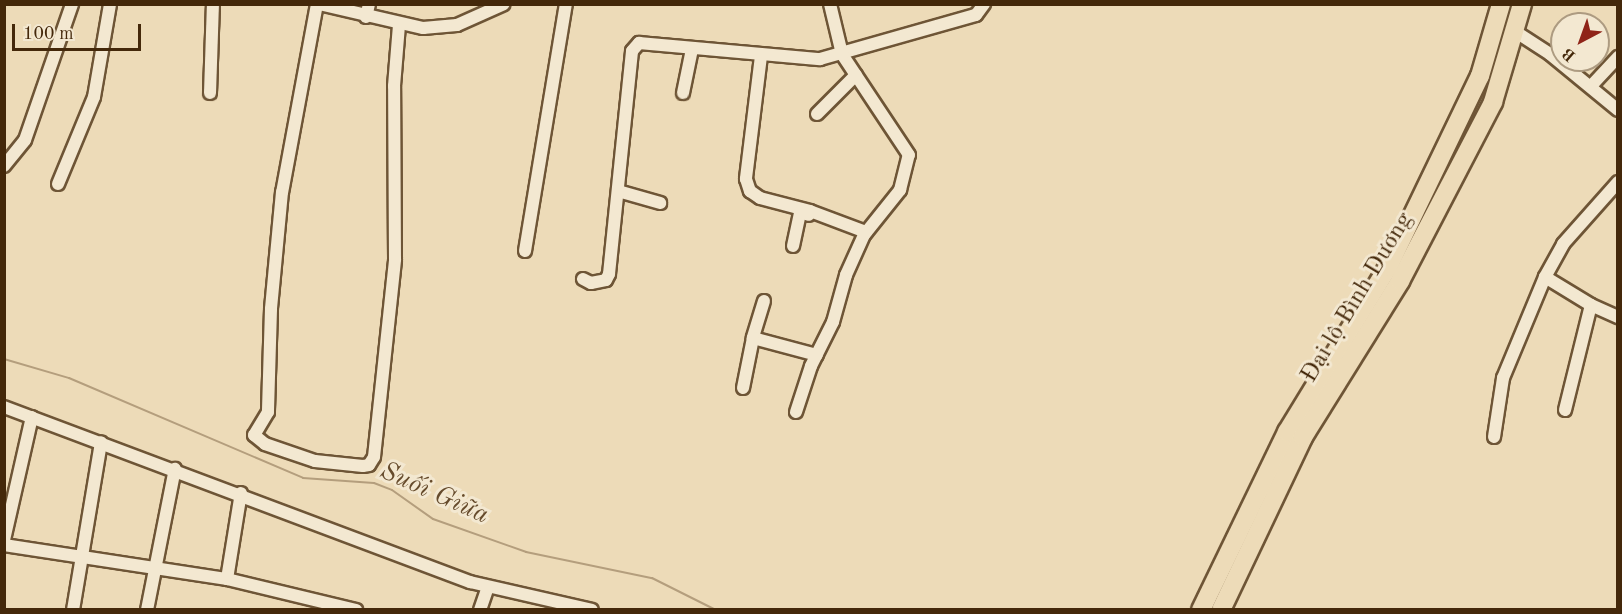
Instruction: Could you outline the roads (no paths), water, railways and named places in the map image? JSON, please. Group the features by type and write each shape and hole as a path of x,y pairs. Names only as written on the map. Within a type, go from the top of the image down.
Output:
{"highway":[{"name":"Đại lộ Bình Dương","path":"1201,609 1287,432 1388,267 1480,76 1500,4"},
{"name":"Đại lộ Bình Dương","path":"1221,609 1303,437 1401,281 1493,102 1516,32 1522,4"}],"street":[{"path":"4,166 25,140 72,4"},
{"path":"58,184 94,97 110,4"},
{"path":"210,93 213,4"},
{"path":"479,4 479,18"},
{"path":"399,25 394,86 394,259 374,457 369,465 363,466 315,461 265,444 254,435 268,412 271,309 283,186 322,5 368,11 399,25 423,28 479,18 504,4"},
{"path":"525,251 566,4"},
{"path":"796,412 818,355 834,322 846,275 865,234 900,190 909,156 842,54 830,4"},
{"path":"583,279 599,282 606,280 609,274 635,45 761,56 820,58 842,54 976,15 984,4"},
{"path":"1516,32 1591,86 1617,110"},
{"path":"682,93 692,49"},
{"path":"761,56 746,179 750,190 760,198 810,211 865,234"},
{"path":"1591,86 1617,57"},
{"path":"817,114 856,75"},
{"path":"1494,437 1503,378 1545,277 1578,225 1617,182"},
{"path":"618,192 660,203"},
{"path":"793,246 800,212 865,234"},
{"path":"1545,277 1591,305 1617,317"},
{"path":"743,388 753,338 764,301"},
{"path":"1565,410 1591,305"},
{"path":"753,338 818,355"},
{"path":"4,407 241,493 488,587 592,609"},
{"path":"4,540 32,417"},
{"path":"73,609 101,442"},
{"path":"147,609 175,469"},
{"path":"227,579 241,493"},
{"path":"4,545 227,579 356,609"},
{"path":"480,609 488,587"}],"waterway":[{"name":"Suối Giữa","path":"4,359 69,378 303,478 374,483 392,490 433,519 526,552 652,578 716,610"}]}
